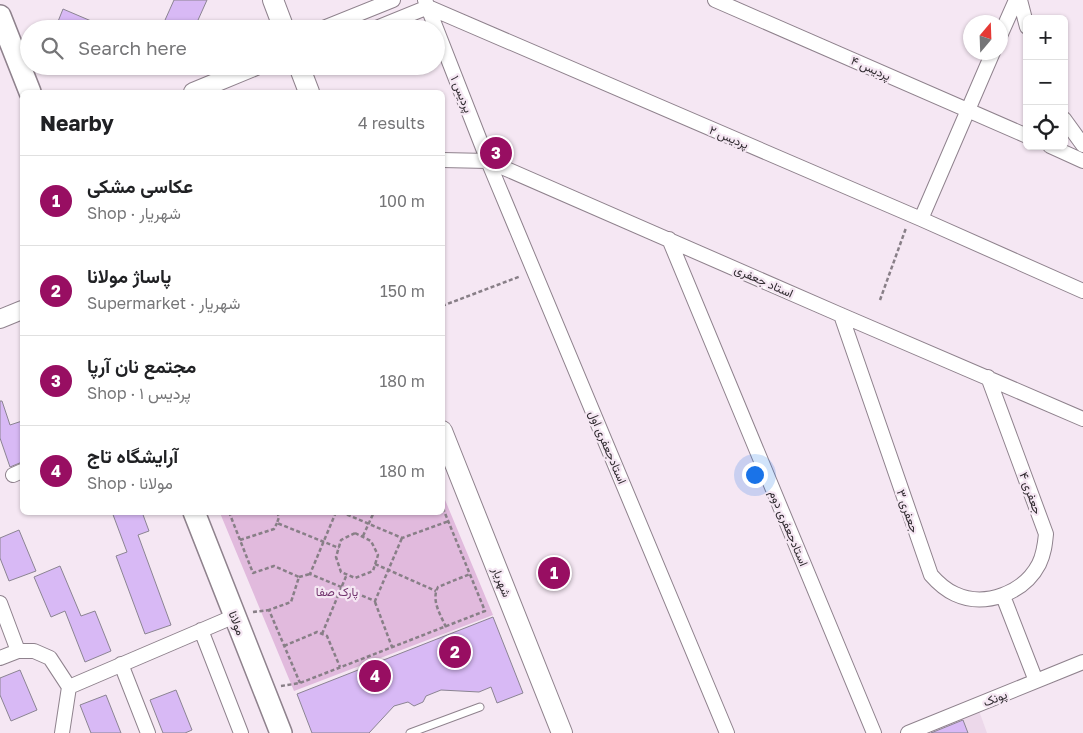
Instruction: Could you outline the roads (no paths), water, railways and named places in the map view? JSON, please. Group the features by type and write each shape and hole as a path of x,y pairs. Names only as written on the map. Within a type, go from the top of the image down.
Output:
{"main road":[{"path":"273,0 281,20"},
{"path":"0,16 20,67"},
{"path":"23,75 29,90"},
{"path":"302,75 308,90"},
{"name":"شهریار","path":"445,439 562,733"},
{"name":"مولانا","path":"195,515 281,733"}],"street":[{"path":"343,20 392,0"},
{"name":"پردیس ۴","path":"715,0 1023,134"},
{"path":"1018,0 1023,15"},
{"path":"1008,20 1018,0"},
{"path":"393,20 426,4"},
{"name":"پردیس ۱","path":"426,4 432,20"},
{"name":"پردیس ۲","path":"426,4 1083,291"},
{"name":"پردیس ۱","path":"445,52 488,161"},
{"path":"916,217 968,110 990,60"},
{"path":"197,90 234,75"},
{"path":"1068,124 1083,145"},
{"path":"1059,150 1083,160"},
{"name":"استاد جعفری","path":"445,160 488,161 1083,419"},
{"name":"استادجعفری اول","path":"488,161 727,733"},
{"name":"استادجعفری دوم","path":"669,239 874,733"},
{"path":"0,319 20,311"},
{"name":"جعفری ۳","path":"841,315 931,575 942,586 956,594 971,599 988,599 1003,596"},
{"name":"جعفری ۴","path":"988,378 1046,534 1044,550 1030,578 1018,588 1003,596"},
{"path":"1003,596 1036,681"},
{"path":"0,602 18,651"},
{"path":"69,687 234,616"},
{"path":"201,630 241,733"},
{"path":"0,658 18,651 34,651 50,658 69,687 62,733"},
{"name":"پونک","path":"908,733 1083,662"},
{"path":"121,664 148,733"}],"lane":[{"path":"410,733 480,706"}],"place":[{"name":"مجتمع نان آرپا","path":"496,153"},
{"name":"عکاسی مشکی","path":"554,573"},
{"name":"پاساژ مولانا","path":"455,652"},
{"name":"آرایشگاه تاج","path":"375,676"}],"park label":[{"name":"پارک صفا","path":"337,591"}]}
